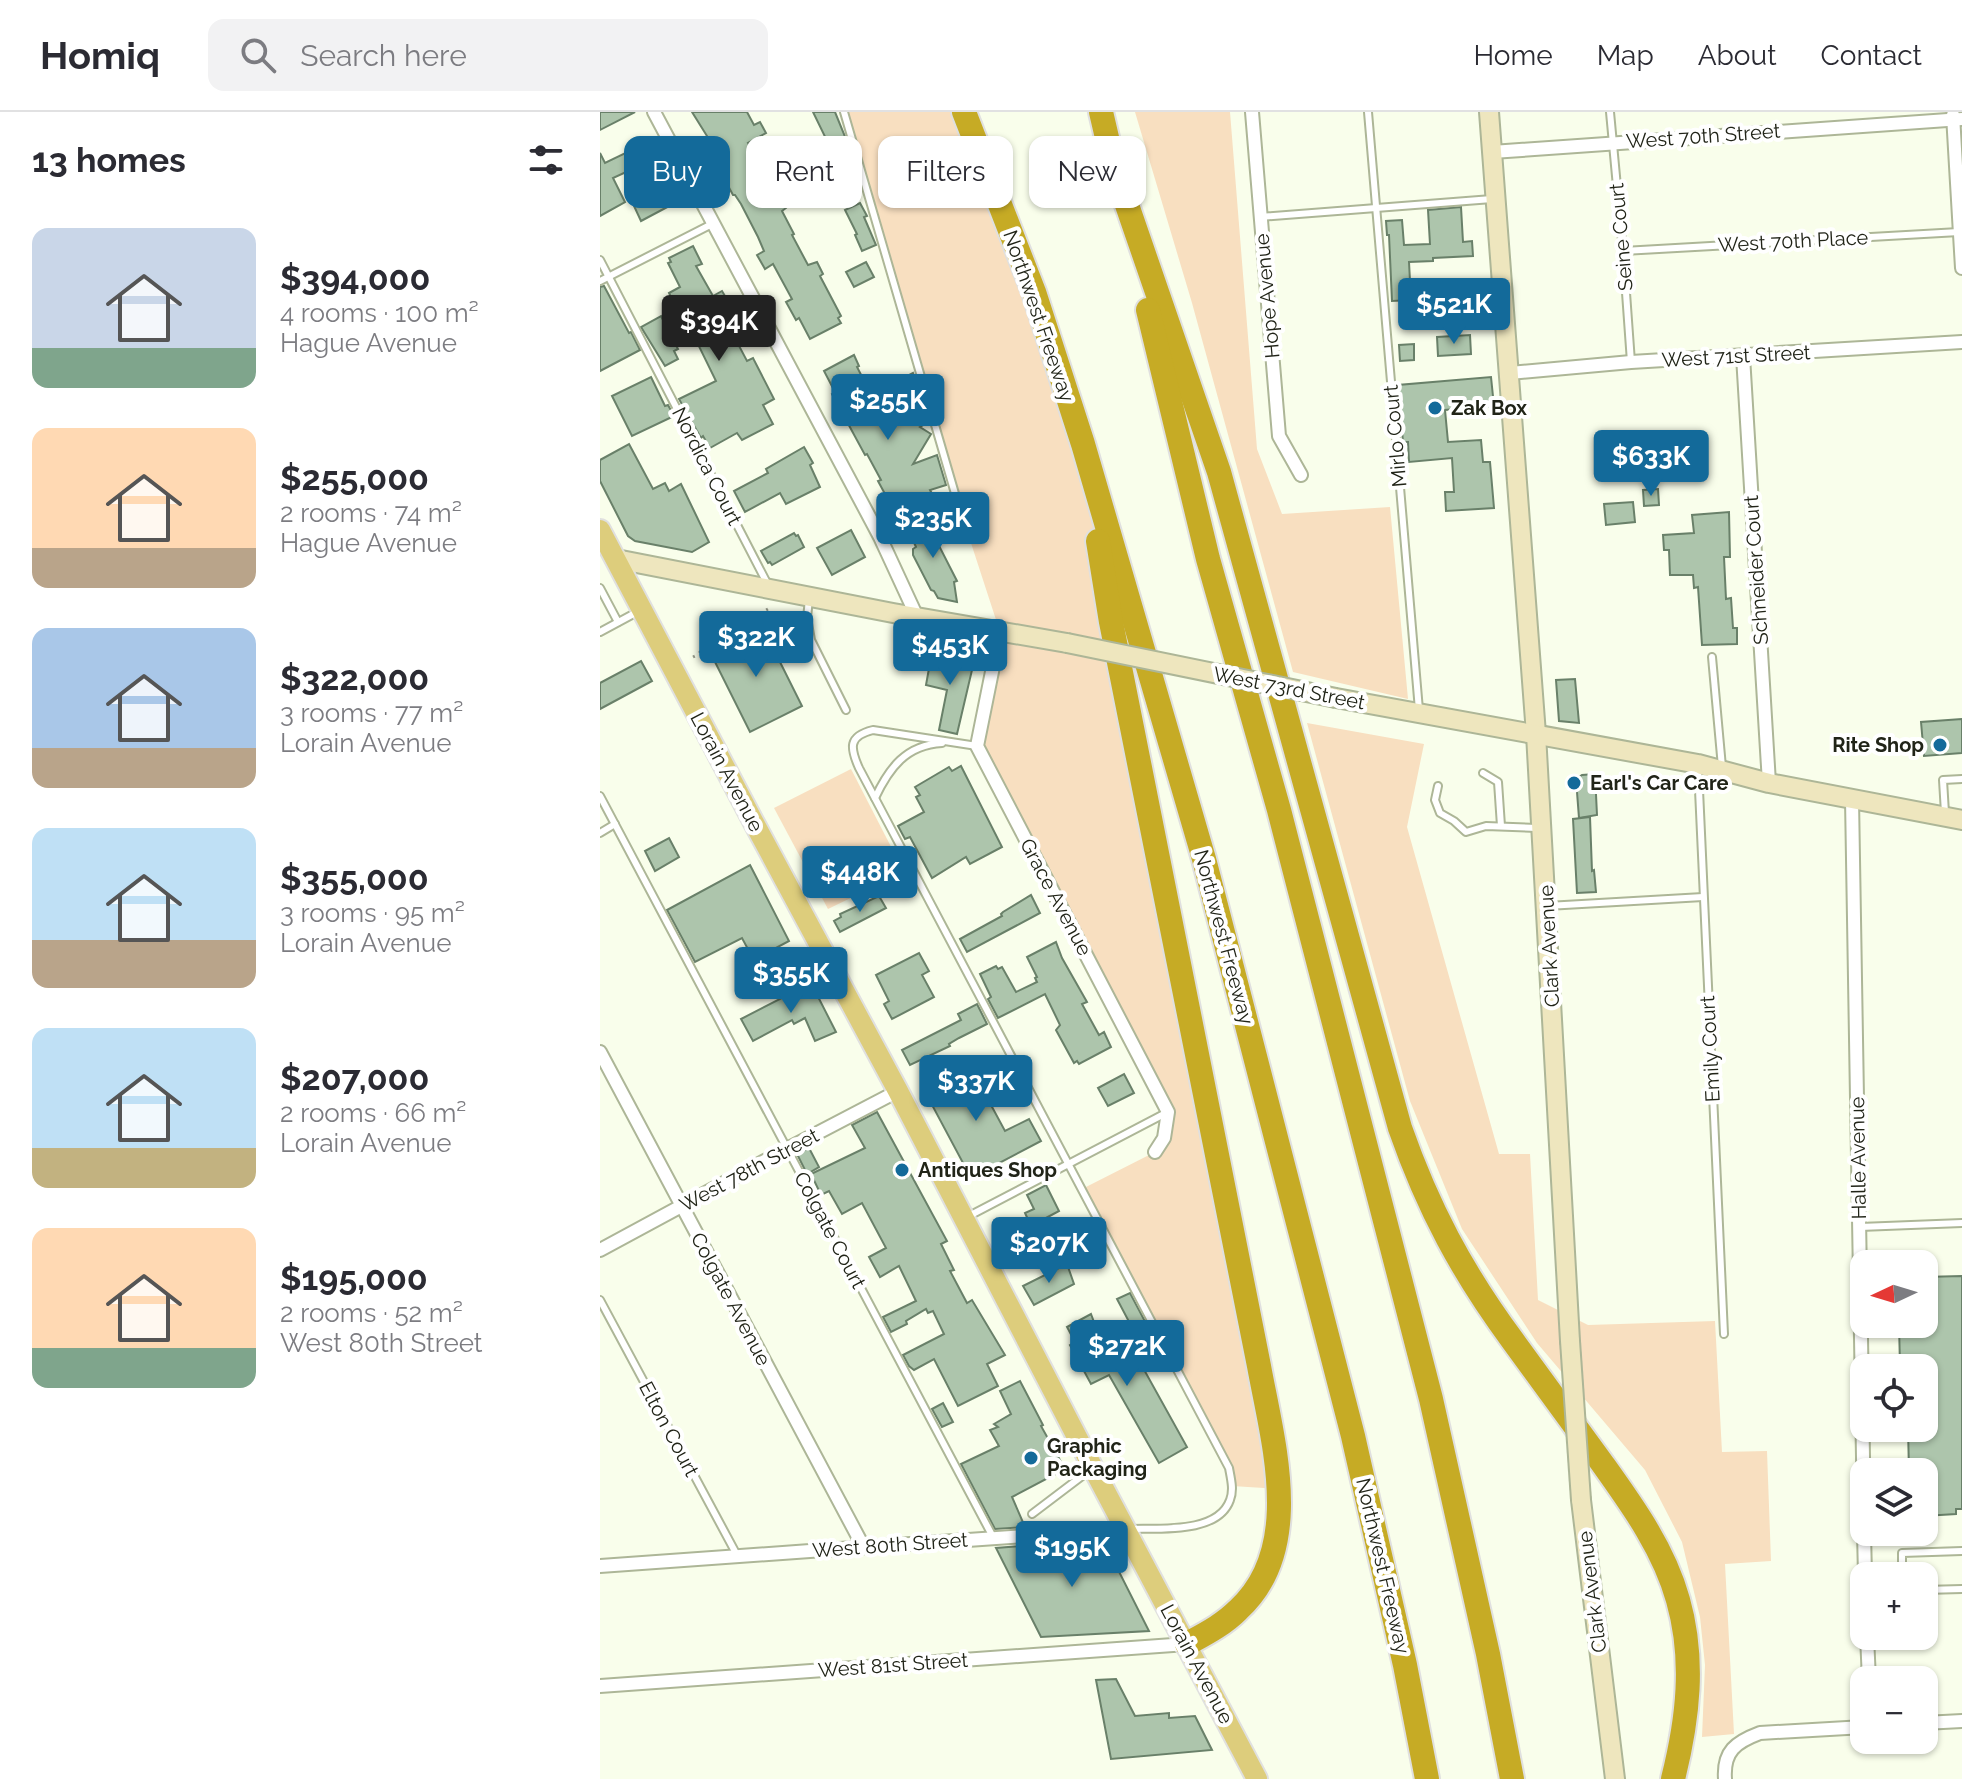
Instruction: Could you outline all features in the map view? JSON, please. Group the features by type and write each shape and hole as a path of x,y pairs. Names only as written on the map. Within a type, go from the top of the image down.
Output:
{"highway":[{"name":"Northwest Freeway","path":"964,112 1034,292 1083,444 1204,859 1349,1420 1405,1665 1427,1779"},
{"path":"1101,112 1107,136"},
{"path":"1124,208 1208,559 1279,810 1431,1399 1488,1654 1512,1779"},
{"path":"1128,208 1219,472 1396,1113 1414,1167 1453,1250 1504,1329 1639,1517 1663,1559 1678,1600 1687,1646 1689,1682 1682,1741 1673,1779"},
{"path":"1083,444 1111,622 1256,1351 1279,1489 1278,1533 1270,1563 1259,1585 1221,1625 1187,1644"}],"main road":[{"name":"Lorain Avenue","path":"600,530 612,561 643,609 1257,1779"}],"street":[{"path":"654,112 880,537 917,617"},
{"name":"Hope Avenue","path":"1252,112 1279,436 1301,475"},
{"name":"Clark Avenue","path":"1489,112 1536,734 1581,1500 1615,1779"},
{"path":"1956,117 1962,268"},
{"name":"West 70th Street","path":"1492,152 1956,117"},
{"name":"West 71st Street","path":"1510,373 1631,362 1962,342"},
{"name":"Schneider Court","path":"1743,356 1769,783"},
{"name":"West 73rd Street","path":"612,561 772,597 810,596 1067,643 1336,698 1698,764 1769,783 1954,818"},
{"path":"977,746 1000,632"},
{"name":"Grace Avenue","path":"977,746 1168,1112"},
{"name":"Halle Avenue","path":"1852,799 1863,1458"},
{"name":"Colgate Avenue","path":"600,1052 863,1546"},
{"name":"West 78th Street","path":"600,1250 898,1091"},
{"path":"1155,1152 1164,1138 1168,1112"},
{"name":"West 80th Street","path":"604,1566 1125,1529"},
{"path":"600,1551 604,1566"},
{"name":"West 81st Street","path":"600,1686 1187,1644"},
{"path":"1938,1722 1962,1721"},
{"path":"1725,1779 1725,1761 1731,1749 1750,1737 1760,1733 1850,1728"}],"lane":[{"path":"844,112 956,497 880,537"},
{"name":"Mirlo Court","path":"1368,112 1419,713"},
{"name":"Seine Court","path":"1610,112 1631,362"},
{"path":"1260,217 1496,199"},
{"path":"600,281 712,224"},
{"name":"West 70th Place","path":"1623,251 1961,232"},
{"name":"Nordica Court","path":"600,260 772,597"},
{"path":"600,588 618,622"},
{"path":"810,596 807,618 811,640 846,710"},
{"path":"600,632 643,609"},
{"path":"1712,657 1722,771"},
{"path":"977,746 873,730 858,736 853,744 853,754 1068,1164"},
{"path":"875,798 888,772 898,761 934,743 957,742"},
{"name":"Emily Court","path":"1698,764 1724,1334"},
{"path":"1483,773 1498,782 1501,826"},
{"path":"1954,818 1943,780 1962,779"},
{"path":"1438,786 1435,800 1440,813 1466,832 1486,826 1542,828"},
{"name":"Colgate Court","path":"600,796 993,1537"},
{"path":"600,833 615,824"},
{"path":"1547,906 1703,897"},
{"path":"963,1218 1168,1112"},
{"name":"West 80th Street","path":"1068,1164 1229,1468 1232,1486 1231,1499 1225,1511 1205,1524 1125,1529"},
{"path":"1860,1227 1962,1223"},
{"name":"Elton Court","path":"600,1300 738,1558"},
{"path":"1032,1514 1093,1468"},
{"path":"1902,1562 1902,1553 1962,1551"},
{"path":"1938,1590 1962,1589"}],"path":[{"path":"693,657 772,597"}],"shaded area":[{"path":"844,112 964,112 973,136 878,136 878,208 998,208 1083,444 1279,1489 1232,1486 1229,1468 1082,1189 1155,1152 1168,1112 977,746 1000,632 956,497 862,174 862,136 851,136"},
{"path":"1135,112 1230,112 1257,449 1282,514 1390,507 1408,699 1293,672 1192,303 1146,149 1146,136 1142,136"},
{"path":"1307,723 1424,744 1407,827 1499,1154 1530,1154 1538,1300 1588,1325 1715,1321 1722,1452 1767,1451 1771,1561 1725,1564 1734,1734 1702,1737 1705,1665 1700,1617 1682,1542 1645,1470 1537,1343 1462,1229 1410,1101"},
{"path":"851,769 904,872 828,909 774,808"}],"building":[{"path":"600,112 635,112 600,130"},
{"path":"692,112 747,112 754,125 760,122 766,133 746,136 746,208 786,208 782,211 792,235 808,265 817,262 823,274 820,276 841,316 838,318 841,323 810,339 799,318 796,320 786,302 792,299 773,264 765,269 757,255 764,251 741,204 730,189 730,136 707,136"},
{"path":"813,112 835,112 845,136 825,136"},
{"path":"600,153 605,163 624,154 624,173 613,178 624,203 600,216"},
{"path":"862,207 876,245 862,251 845,210"},
{"path":"1461,207 1463,242 1472,241 1473,256 1409,262 1411,300 1392,301 1386,221 1402,220 1404,245 1430,244 1428,210"},
{"path":"635,208 665,208 641,221"},
{"path":"693,246 702,264 696,266 713,296 722,291 731,306 727,308 736,323 729,327 747,361 753,358 774,399 763,405 773,424 742,440 737,433 710,448 679,399 716,381 691,330 703,323 690,300 676,307 669,293 680,287 668,263 671,262 669,258"},
{"path":"866,262 874,277 854,287 846,272"},
{"path":"604,286 640,350 600,371 600,287"},
{"path":"661,316 678,349 674,351 678,359 665,366 641,327"},
{"path":"1470,335 1471,354 1438,356 1437,337"},
{"path":"1414,344 1414,360 1400,361 1399,345"},
{"path":"854,355 874,400 882,404 895,426 924,410 928,422 920,427 931,434 913,464 937,455 946,485 930,490 936,501 899,520 878,481 881,480 832,394 835,392 824,371"},
{"path":"913,373 918,387 905,394 898,381"},
{"path":"651,377 665,406 668,405 674,416 632,436 612,396"},
{"path":"1491,377 1494,406 1445,410 1448,442 1481,440 1483,462 1490,462 1494,508 1446,511 1445,492 1454,492 1452,458 1409,462 1408,442 1403,442 1398,385"},
{"path":"629,444 653,489 665,483 669,491 681,484 709,542 692,552 635,541 628,536 600,481 600,460"},
{"path":"804,447 813,463 810,465 820,487 786,504 780,493 745,512 734,491 768,473 766,469"},
{"path":"1658,489 1659,505 1644,506 1643,490"},
{"path":"1633,502 1635,522 1606,525 1604,504"},
{"path":"1729,512 1730,557 1724,557 1726,599 1731,598 1737,644 1702,645 1698,587 1694,588 1693,575 1670,575 1669,550 1664,550 1663,535 1694,533 1692,515"},
{"path":"933,516 940,528 933,534 957,581 954,582 957,602 938,598 913,555 916,547 908,529"},
{"path":"851,530 865,557 832,575 817,548"},
{"path":"794,533 804,547 772,565 768,563 761,551"},
{"path":"762,626 802,706 750,732 710,652"},
{"path":"932,652 971,660 968,669 972,670 957,734 939,730 947,690 926,685"},
{"path":"641,661 652,681 600,709 600,683"},
{"path":"1575,679 1579,723 1559,721 1556,680"},
{"path":"1962,719 1962,753 1924,756 1921,722"},
{"path":"961,766 1002,847 970,864 966,857 932,878 910,837 905,839 898,826 924,812 916,797 920,795 915,787 949,767 952,771"},
{"path":"1595,774 1597,815 1579,818 1576,779"},
{"path":"1590,817 1596,892 1577,893 1573,819"},
{"path":"669,838 679,857 655,871 645,851"},
{"path":"750,865 789,941 759,957 756,950 750,953 742,938 695,962 667,910"},
{"path":"1031,895 1040,913 967,952 960,939 1002,916 1003,912"},
{"path":"879,896 886,908 840,932 834,921 841,917 840,914"},
{"path":"1056,942 1087,1002 1082,1004 1099,1035 1104,1032 1111,1047 1079,1064 1077,1061 1074,1063 1056,1030 1060,1025 1045,994 998,1018 980,974 996,966 998,969 1002,967 1016,992 1037,982 1027,957"},
{"path":"919,953 929,971 922,975 934,997 892,1019 884,1004 889,1001 876,975"},
{"path":"811,983 836,1032 815,1041 805,1018 794,1024 792,1020 753,1041 741,1019"},
{"path":"977,1004 987,1024 910,1065 902,1050 961,1020 958,1014"},
{"path":"965,1067 966,1071 971,1068 1005,1131 1029,1119 1041,1141 971,1178 923,1088"},
{"path":"1124,1074 1134,1093 1108,1106 1098,1088"},
{"path":"877,1112 947,1241 941,1244 954,1270 950,1271 967,1303 972,1300 1005,1355 987,1364 998,1386 958,1406 934,1359 914,1370 903,1355 944,1334 933,1311 928,1313 926,1309 891,1332 883,1317 916,1301 899,1266 880,1277 869,1257 886,1248 862,1203 842,1214 829,1191 821,1195 811,1174 865,1148 852,1125"},
{"path":"809,1148 819,1167 807,1174 797,1154"},
{"path":"1046,1185 1059,1211 1031,1226 1025,1213 1034,1209 1027,1195"},
{"path":"1067,1264 1074,1284 1034,1305 1023,1286"},
{"path":"1962,1276 1962,1509 1956,1509 1956,1514 1938,1515 1938,1458 1909,1458 1908,1442 1938,1442 1938,1354 1900,1354 1899,1338 1938,1338 1938,1277"},
{"path":"1130,1293 1149,1329 1136,1335 1117,1299"},
{"path":"1091,1314 1097,1330 1103,1326 1123,1375 1142,1366 1187,1447 1159,1463 1109,1375 1091,1384 1070,1345 1075,1342 1067,1327"},
{"path":"1020,1381 1065,1469 1012,1497 1025,1527 995,1529 961,1464 999,1446 990,1430 998,1427 994,1424 1011,1414 1000,1391"},
{"path":"943,1403 953,1422 942,1427 932,1409"},
{"path":"1103,1540 1149,1631 1041,1637 996,1548"},
{"path":"1116,1679 1135,1716 1169,1713 1169,1718 1195,1716 1212,1750 1111,1759 1096,1680"}],"place":[{"name":"Zak Box","path":"1435,408"},
{"name":"Rite Shop","path":"1940,745"},
{"name":"Earl's Car Care","path":"1574,783"},
{"name":"Antiques Shop","path":"902,1170"},
{"name":"Graphic Packaging","path":"1031,1458"}]}
